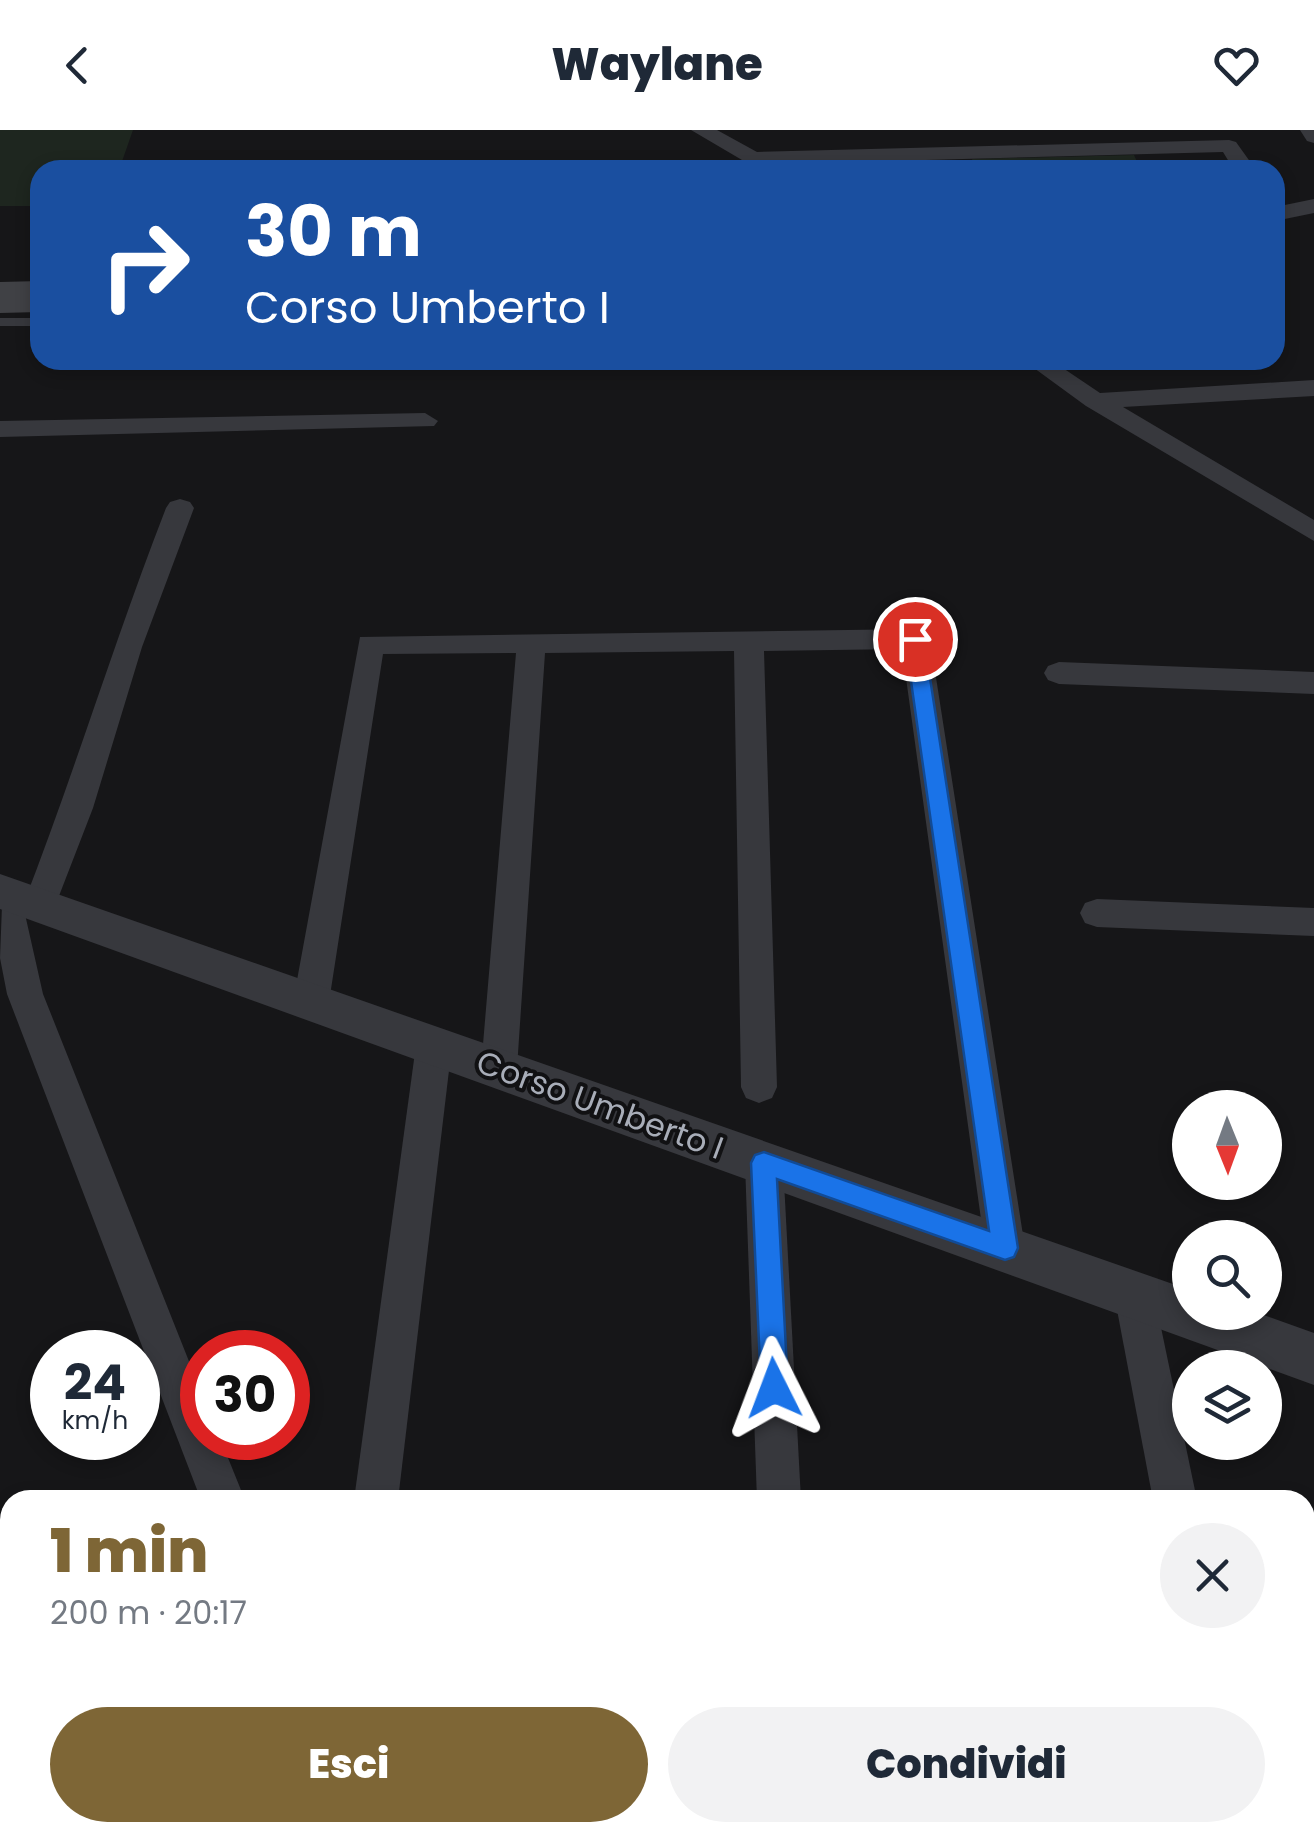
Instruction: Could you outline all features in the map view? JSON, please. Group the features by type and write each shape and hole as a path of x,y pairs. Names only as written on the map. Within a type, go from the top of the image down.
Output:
{"street":[{"path":"701,130 757,160"},
{"path":"1310,130 1314,137"},
{"path":"867,160 1229,146 1239,160"},
{"path":"1285,212 1314,206"},
{"path":"1050,370 1095,401 1314,532"},
{"path":"1095,401 1314,388"},
{"path":"0,429 425,421"},
{"path":"180,508 127,647 78,808 14,896 25,994 219,1490"},
{"path":"311,1002 370,644 915,639 1005,1248"},
{"path":"749,640 759,1087"},
{"path":"499,1068 532,643"},
{"path":"1059,673 1314,684"},
{"name":"Corso Umberto I","path":"14,896 1314,1358"},
{"path":"1097,913 1314,922"},
{"path":"377,1490 434,1045"},
{"path":"764,1163 779,1490"},
{"path":"1134,1294 1173,1490"}],"lane":[{"path":"0,322 30,322"}],"shaded area":[{"path":"0,130 133,130 122,160 30,160 30,206 0,206"},
{"path":"1134,155 1136,160 972,160"}],"building":[{"path":"30,281 30,312 0,313 0,282"}],"route":[{"path":"774,1388 764,1163 1005,1248 915,639"}]}
